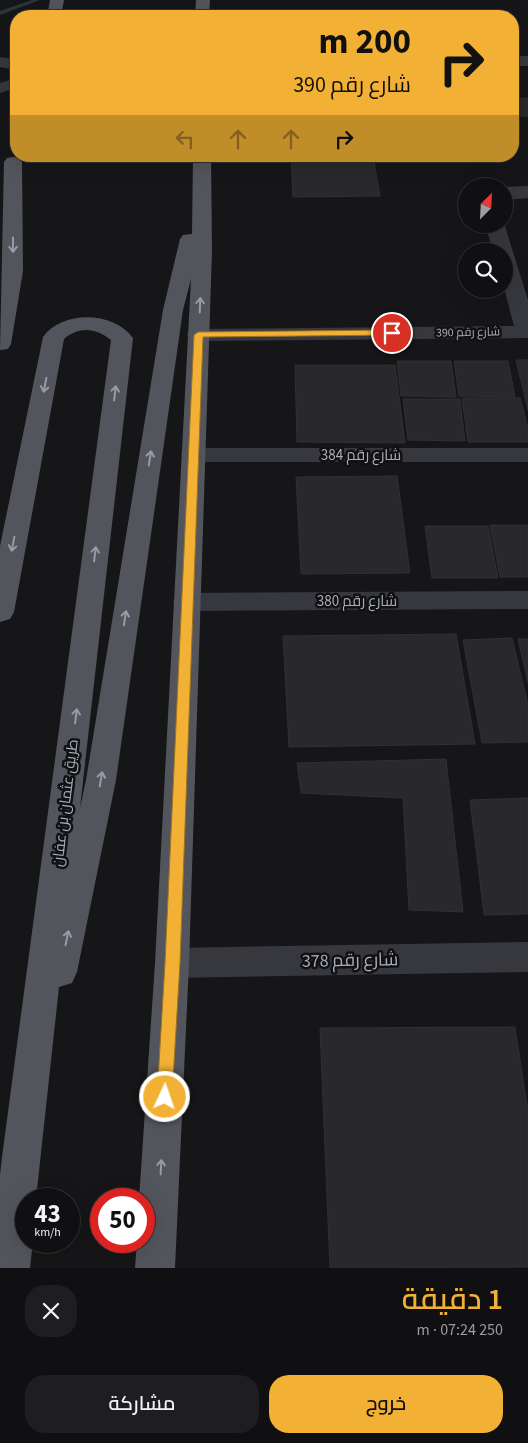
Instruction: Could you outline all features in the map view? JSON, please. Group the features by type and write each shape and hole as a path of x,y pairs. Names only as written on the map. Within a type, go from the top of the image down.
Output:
{"main road":[{"path":"0,217 14,162"},
{"path":"0,344 13,271 15,162"},
{"path":"155,1268 172,963 198,335 202,162"},
{"path":"22,1157 100,780 173,310 203,185"},
{"name":"طريق عثمان بن عفان","path":"0,612 54,337 60,330 69,325 88,324 106,326 122,338 10,1268"}],"street":[{"path":"513,193 528,192"},
{"path":"513,286 527,332"},
{"name":"شارع رقم 390","path":"198,335 527,332"},
{"name":"شارع رقم 384","path":"193,455 528,454"},
{"name":"شارع رقم 380","path":"186,602 528,600"},
{"name":"شارع رقم 378","path":"172,963 528,956"}],"building":[{"path":"528,98 528,116 519,116 519,99"},
{"path":"291,162 374,162 380,196 293,197"},
{"path":"516,360 528,360 528,410"},
{"path":"397,361 451,361 456,397 401,396"},
{"path":"454,361 508,361 515,397 459,396"},
{"path":"295,365 395,365 405,443 297,442"},
{"path":"462,398 520,398 528,428 528,442 468,442"},
{"path":"403,399 460,399 465,441 408,440"},
{"path":"397,476 410,573 301,574 296,477"},
{"path":"490,525 528,525 528,577 500,577"},
{"path":"425,526 488,526 498,578 432,578"},
{"path":"456,634 475,744 289,747 283,636"},
{"path":"512,638 528,705 528,742 482,743 463,640"},
{"path":"518,639 528,639 528,683"},
{"path":"446,759 463,912 409,910 403,798 301,793 297,763"},
{"path":"528,798 528,914 484,915 470,800"},
{"path":"515,1027 528,1112 528,1267 330,1268 320,1028"}],"waterway":[{"path":"0,13 37,0"}],"route":[{"path":"165,1097 198,335 392,333"}]}
